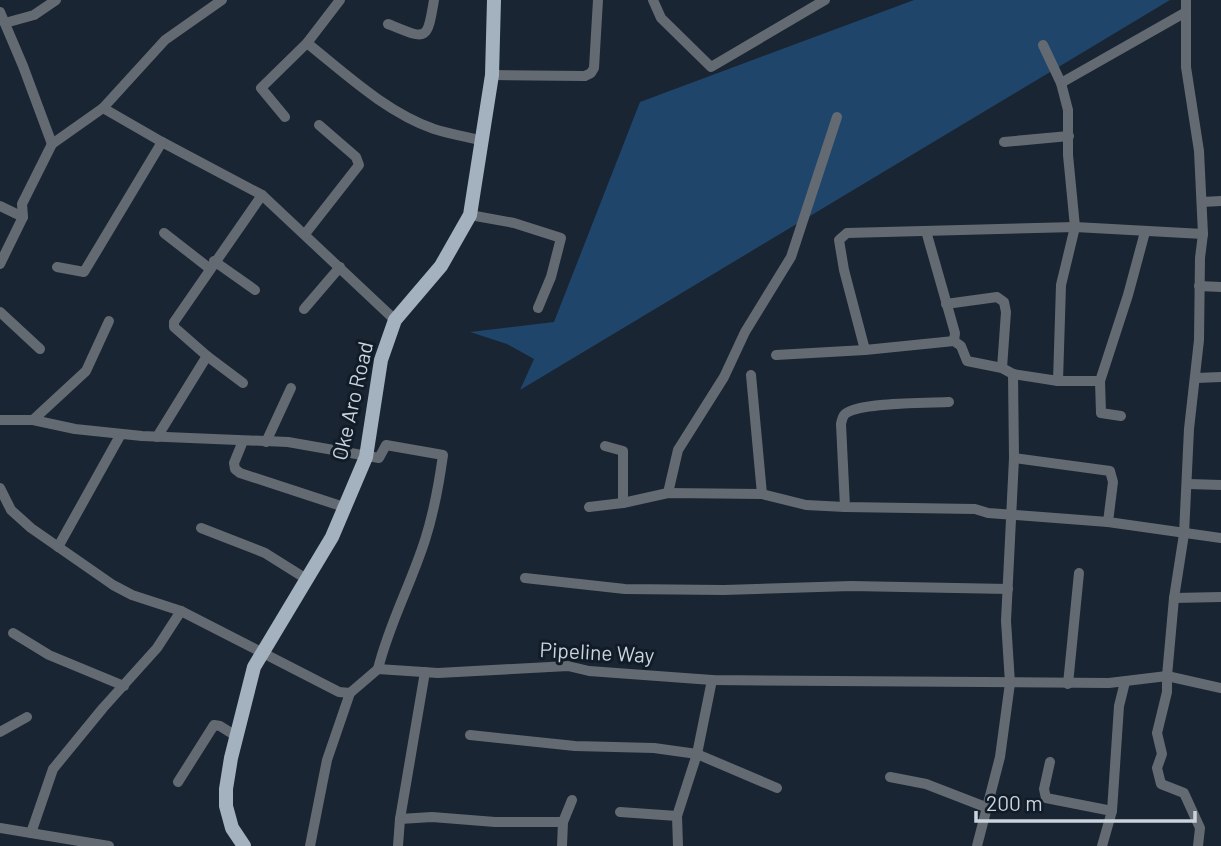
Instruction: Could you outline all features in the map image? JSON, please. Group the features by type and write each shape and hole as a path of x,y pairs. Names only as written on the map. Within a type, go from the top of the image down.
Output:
{"main road":[{"name":"Oke Aro Road","path":"244,846 232,828 226,806 226,789 247,690 261,653 332,537 366,457 381,360 395,320 441,266 470,215 492,75 494,0"}],"street":[{"path":"5,23 34,15 57,0"},
{"path":"0,264 23,217 22,204 52,144 103,108 165,40 222,0"},
{"path":"285,117 261,88 307,43 340,0"},
{"path":"388,24 416,36 424,35 429,29 435,0"},
{"path":"492,75 591,74 594,68 598,0"},
{"path":"653,0 661,18 711,67 825,0"},
{"path":"1186,0 1186,67 1199,151 1202,202 1199,340 1189,429 1184,534 1174,598 1167,692 1157,733 1162,754 1157,768 1161,785 1184,793 1200,828 1198,846"},
{"path":"0,12 52,144"},
{"path":"1061,83 1186,12"},
{"path":"307,43 381,102 407,117 435,129 483,141"},
{"path":"1042,46 1061,83 1068,110 1068,155 1074,227 1061,285 1058,381"},
{"path":"103,108 261,195 395,320"},
{"path":"668,493 678,450 724,377 745,332 792,257 837,117"},
{"path":"305,234 359,165 356,157 319,125"},
{"path":"1004,142 1069,136"},
{"path":"57,267 84,272 162,142"},
{"path":"243,383 174,327 174,322 261,195"},
{"path":"1202,202 1221,201"},
{"path":"0,206 23,217"},
{"path":"470,215 514,223 561,238 551,277 538,308"},
{"path":"865,350 839,240 847,233 1074,227 1203,233"},
{"path":"926,231 956,333 954,341"},
{"path":"1121,416 1101,414 1100,381 1145,232"},
{"path":"164,233 255,290"},
{"path":"304,309 340,267"},
{"path":"1199,286 1221,287"},
{"path":"946,304 996,297 1004,302 1006,312 1002,368"},
{"path":"0,312 40,349"},
{"path":"33,420 86,371 109,321"},
{"path":"776,355 954,341 961,346 967,361 1002,368 1013,374 1058,381 1100,381"},
{"path":"157,436 207,356"},
{"path":"977,846 1000,757 1010,683 1006,621 1014,458 1013,374"},
{"path":"751,375 762,494"},
{"path":"1196,378 1221,377"},
{"path":"266,442 291,388"},
{"path":"845,508 841,424 843,416 859,409 949,402"},
{"path":"0,420 33,420 75,429 121,434 312,445 366,457 379,458 386,444 443,455 437,498 425,542 386,638 378,668 350,693 327,760 310,846"},
{"path":"58,547 121,434"},
{"path":"243,441 234,463 235,469 240,473 344,508"},
{"path":"605,446 622,451 623,503"},
{"path":"1014,458 1110,471 1113,482 1108,523"},
{"path":"1188,484 1221,485"},
{"path":"0,488 5,510 122,590 181,611 333,690 350,693"},
{"path":"589,507 668,493 762,494 806,505 975,509 988,513 1108,523 1221,538"},
{"path":"201,528 265,553 308,580"},
{"path":"1068,684 1079,573"},
{"path":"525,578 625,589 724,590 851,586 1008,589"},
{"path":"1174,598 1221,597"},
{"path":"37,838 53,769 157,648 181,611"},
{"path":"13,633 49,655 124,686"},
{"name":"Pipeline Way","path":"378,668 425,672 568,666 589,671 712,680 1068,684 1125,682 1167,676 1221,688"},
{"path":"398,846 400,819 425,672"},
{"path":"678,846 677,817 697,754 712,680"},
{"path":"1102,846 1112,811 1119,706 1125,682"},
{"path":"0,732 27,717"},
{"path":"178,782 214,726 220,726 236,736"},
{"path":"470,735 575,746 654,748 697,754 777,788"},
{"path":"1050,762 1044,789 1046,798 1112,811"},
{"path":"890,777 926,784 988,808"},
{"path":"562,846 563,822 572,800"},
{"path":"620,812 677,817"},
{"path":"400,819 432,817 495,822 563,822"},
{"path":"0,828 37,838 109,846"}],"shaded area":[{"path":"914,0 1170,0 520,390 534,359 507,344 470,332 554,322 640,102"}]}
